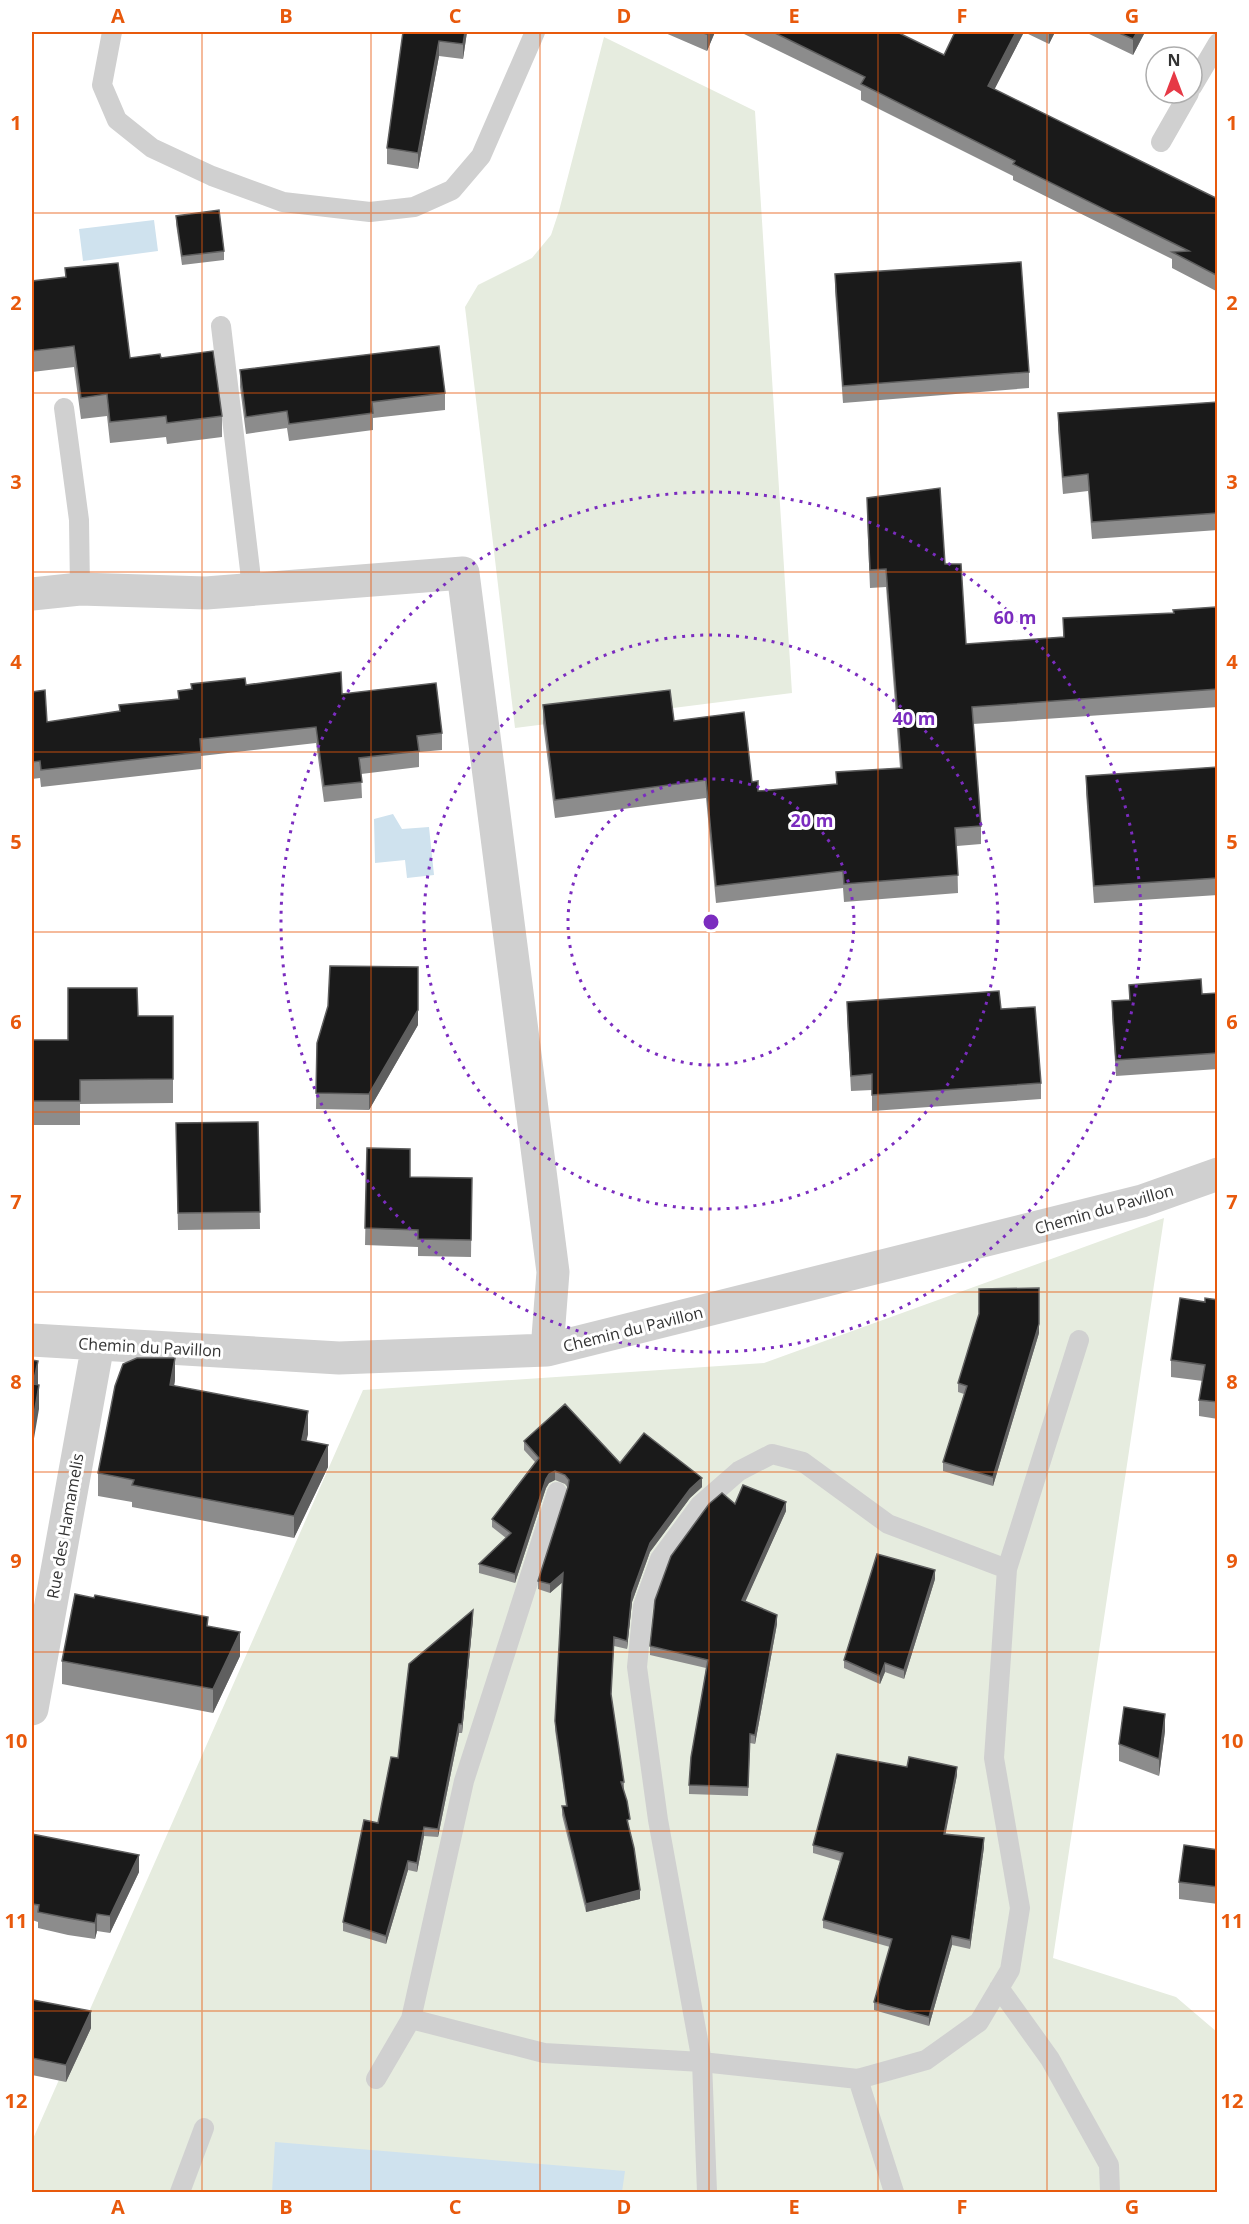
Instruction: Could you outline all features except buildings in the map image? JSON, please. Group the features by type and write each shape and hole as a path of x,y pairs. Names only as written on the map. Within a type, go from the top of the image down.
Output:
{"street":[{"path":"32,594 80,588 207,593 463,573 553,1272 547,1350"},
{"name":"Chemin du Pavillon","path":"32,1340 339,1358 547,1350 1142,1201 1218,1173"},
{"name":"Rue des Hamamelis","path":"32,1709 98,1344"}],"lane":[{"path":"112,32 102,85 117,120 152,148 212,176 283,202 370,212 414,207 452,190 481,156 535,32"},
{"path":"1204,67 1218,43"},
{"path":"1161,142 1182,105"},
{"path":"221,326 251,589"},
{"path":"64,408 79,520 80,588"},
{"path":"411,2019 544,2053 702,2062 858,2079 926,2060 979,2022 1010,1970 1020,1908 994,1758 1007,1569 1079,1340"},
{"path":"707,2193 702,2062 658,1820 637,1667 643,1606 660,1559 700,1505 739,1471 772,1454 803,1462 888,1524 1007,1569"},
{"path":"376,2079 411,2019 464,1781 557,1492"},
{"path":"999,1988 1050,2059 1109,2165 1110,2193"},
{"path":"858,2079 894,2193"},
{"path":"180,2193 204,2128"}],"shaded area":[{"path":"604,37 755,111 792,693 515,728 465,307 478,285 532,258 551,235"},
{"path":"1164,1218 1053,1958 1176,1997 1217,2032 1217,2192 32,2192 32,2141 363,1390 764,1363"}],"water":[{"path":"154,220 158,251 83,261 79,229"},
{"path":"393,814 402,829 429,827 434,875 407,878 405,860 375,863 374,819"},
{"path":"275,2142 625,2171 622,2192 272,2192"}]}
